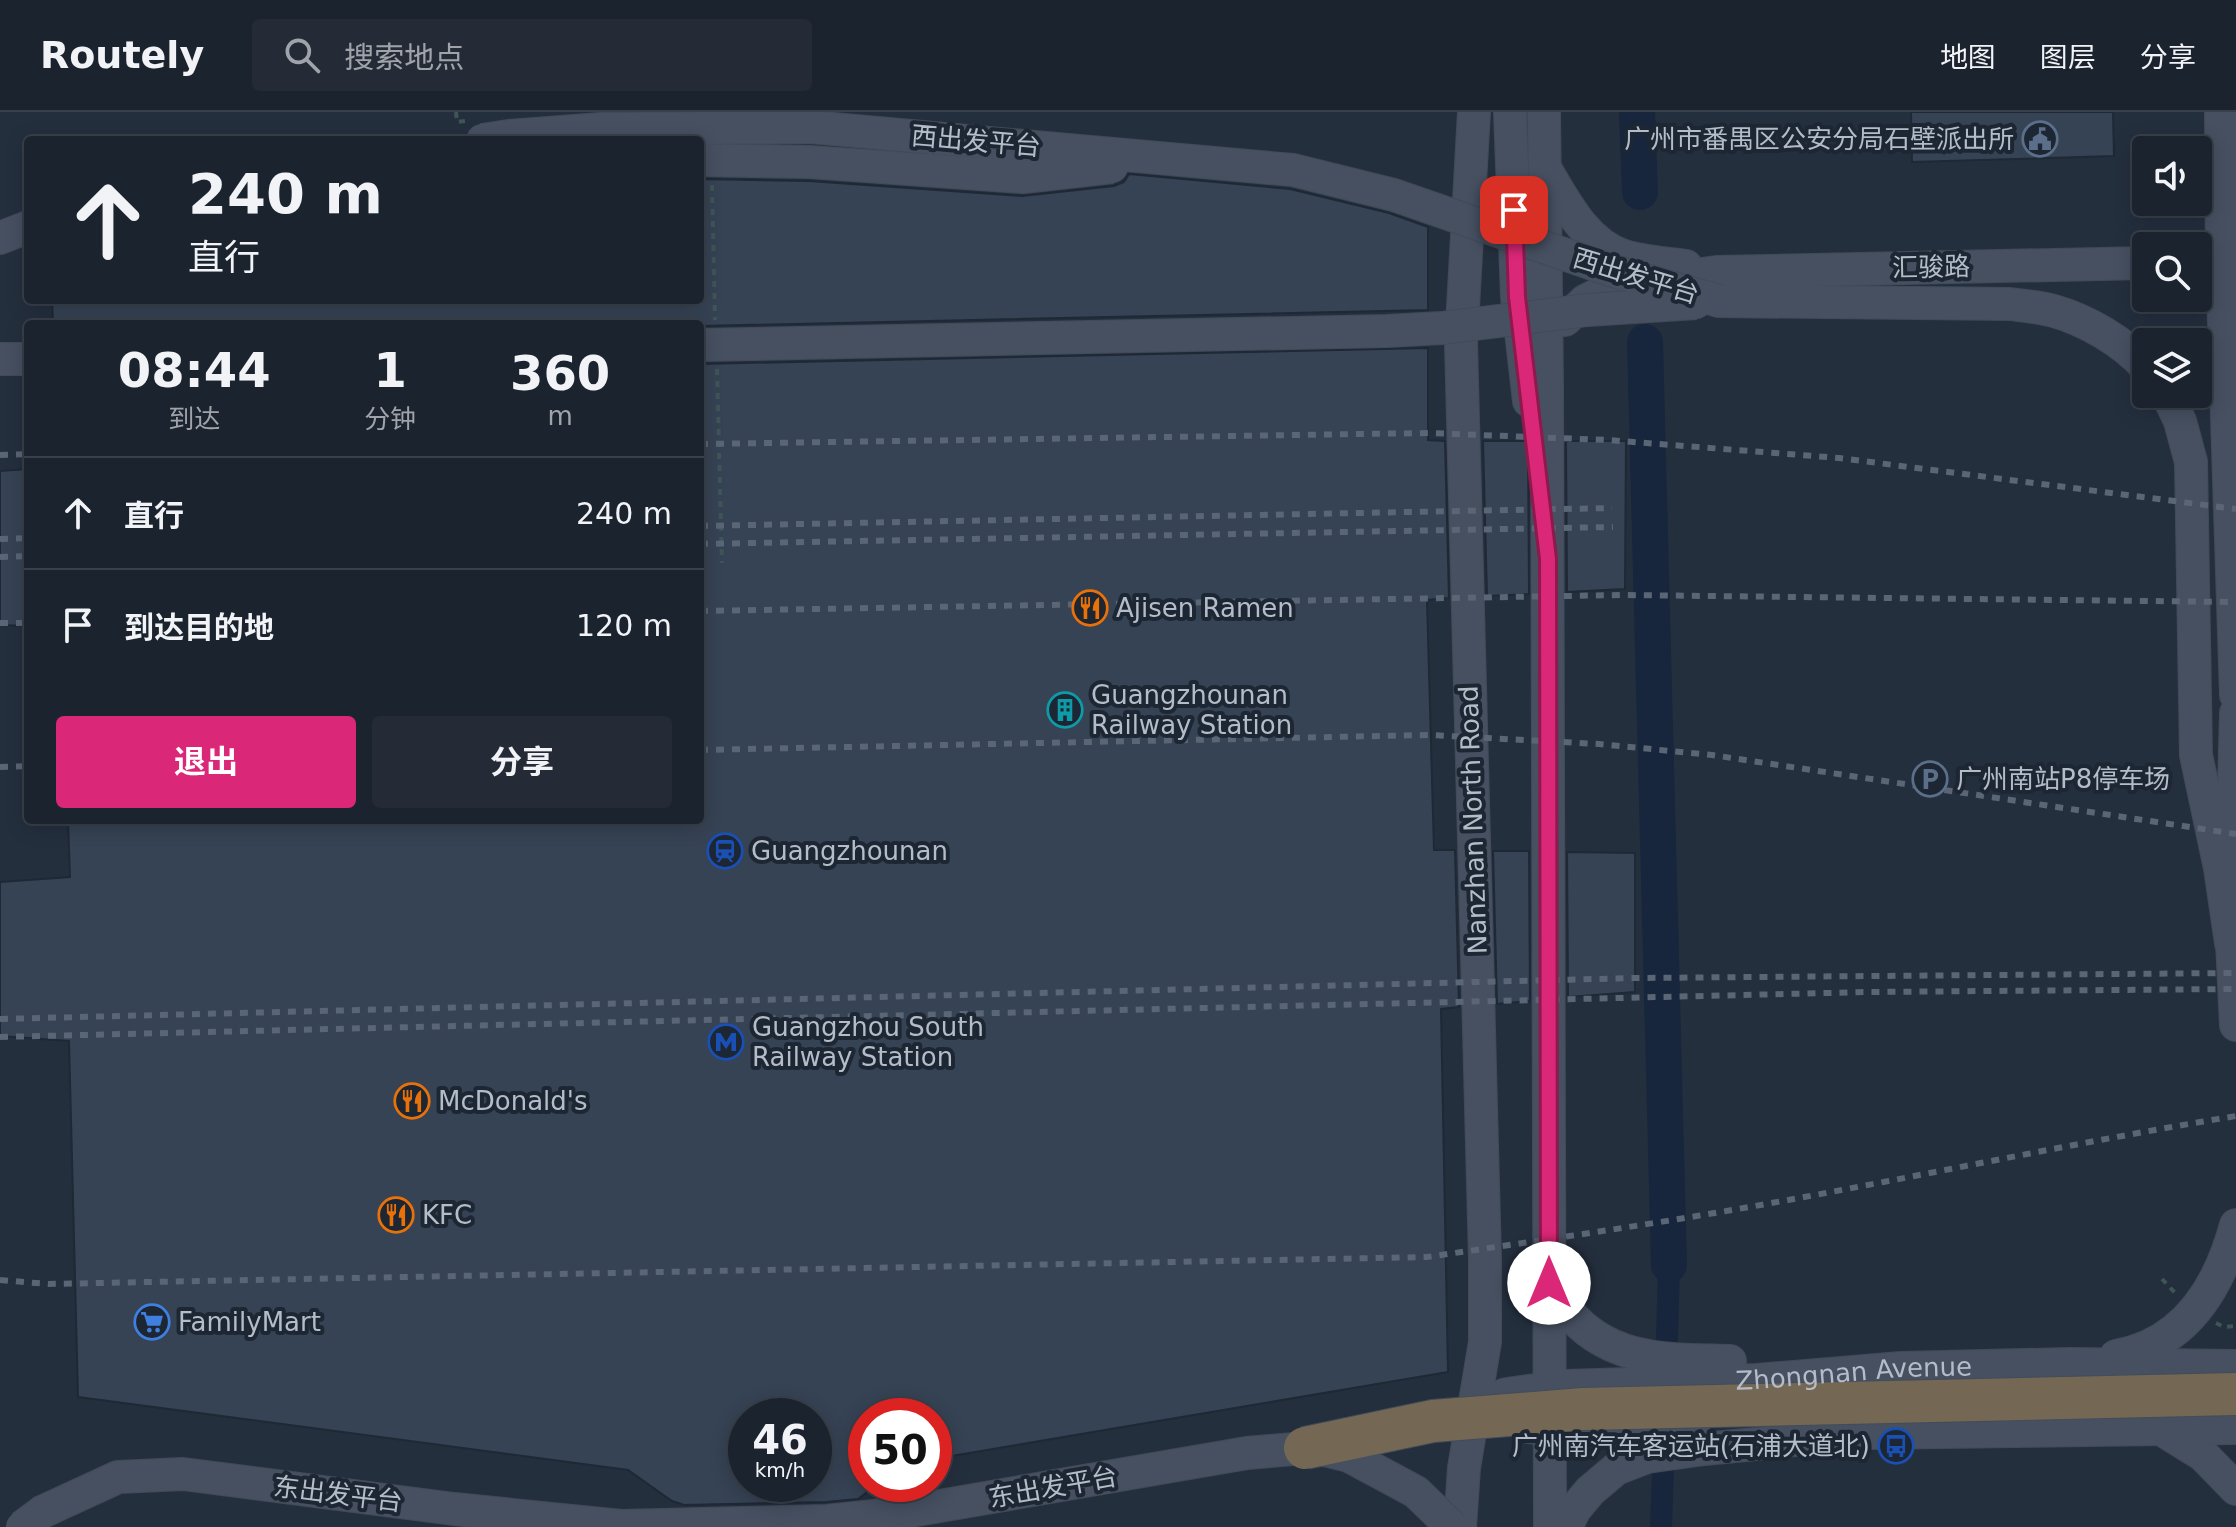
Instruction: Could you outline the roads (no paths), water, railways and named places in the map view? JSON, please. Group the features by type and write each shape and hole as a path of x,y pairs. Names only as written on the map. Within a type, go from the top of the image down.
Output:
{"highway":[{"path":"1305,1448 1433,1421 1583,1409 2236,1394"}],"street":[{"name":"Nanzhan North Road","path":"1460,1527 1464,1468 1485,1342 1461,343 1474,112"},
{"path":"1510,112 1517,297 1548,559"},
{"path":"1544,112 1550,1527"},
{"path":"2212,235 2221,112"},
{"name":"西出发平台","path":"509,136 601,129 811,127 1293,170 1394,195 1610,270 1718,286"},
{"name":"西出发平台","path":"704,160 810,162 1023,177 1183,159"},
{"path":"1545,168 1569,207 1600,242 1623,256 1718,286"},
{"path":"0,238 24,229"},
{"name":"汇骏路","path":"1718,286 2132,264"},
{"path":"1547,387 1553,343 1570,313 1585,301 1626,284 1718,286 2010,304 2055,311 2107,334 2132,352"},
{"path":"704,345 1442,328 1587,310 1718,286"},
{"path":"2212,295 2236,695"},
{"path":"0,359 24,359"},
{"path":"2174,408 2191,462 2196,755 2220,868 2231,943"},
{"path":"2236,713 2231,943 2236,1025"},
{"path":"2070,1364 2135,1352 2162,1340 2195,1314 2225,1256 2236,1225"},
{"path":"1549,1283 1566,1309 1587,1330 1612,1347 1633,1354 1715,1371 1901,1368"},
{"name":"Zhongnan Avenue","path":"1473,1407 1507,1394 1550,1388 1629,1384 1715,1371 1757,1380 1901,1368 2070,1364 2236,1366"},
{"path":"1756,1433 1757,1380"},
{"path":"1473,1407 1526,1426 1706,1441 1868,1433"},
{"path":"1566,1527 1575,1509 1590,1491 1616,1469 1706,1441 1756,1433 2236,1428"},
{"path":"2161,1429 2203,1455 2236,1489"},
{"name":"东出发平台","path":"22,1527 42,1512 118,1477 154,1474 183,1474 454,1509 621,1526 669,1525 827,1521 893,1514 1247,1453 1305,1448 1349,1456 1416,1492 1452,1527"}],"waterway":[{"path":"1637,112 1640,192"},
{"path":"1645,342 1669,1265"},
{"path":"1666,1372 1669,1265"},
{"path":"1661,1527 1664,1443"}],"railway":[{"path":"704,444 1429,433 1608,440 1839,458 2236,509"},
{"path":"0,455 24,454"},
{"path":"704,526 1612,508"},
{"path":"704,544 1613,527"},
{"path":"0,539 24,538"},
{"path":"0,557 24,556"},
{"path":"704,611 1623,595 2236,602"},
{"path":"0,623 24,623"},
{"path":"704,750 1430,735 1599,744 1712,755 2236,834"},
{"path":"0,767 24,766"},
{"path":"0,1019 1636,978 2236,973"},
{"path":"0,1037 1868,992 2236,989"},
{"path":"0,1280 48,1284 1427,1257 1753,1206 2236,1116"}],"place":[{"name":"广州市番禺区公安分局石壁派出所","path":"2040,139"},
{"name":"Ajisen Ramen","path":"1090,608"},
{"name":"Guangzhounan Railway Station","path":"1065,710"},
{"name":"广州南站P8停车场","path":"1930,779"},
{"name":"Guangzhounan","path":"725,851"},
{"name":"Guangzhou South Railway Station","path":"726,1042"},
{"name":"McDonald's","path":"412,1101"},
{"name":"KFC","path":"396,1215"},
{"name":"FamilyMart","path":"152,1322"},
{"name":"广州南汽车客运站(石浦大道北)","path":"1896,1446"}]}
